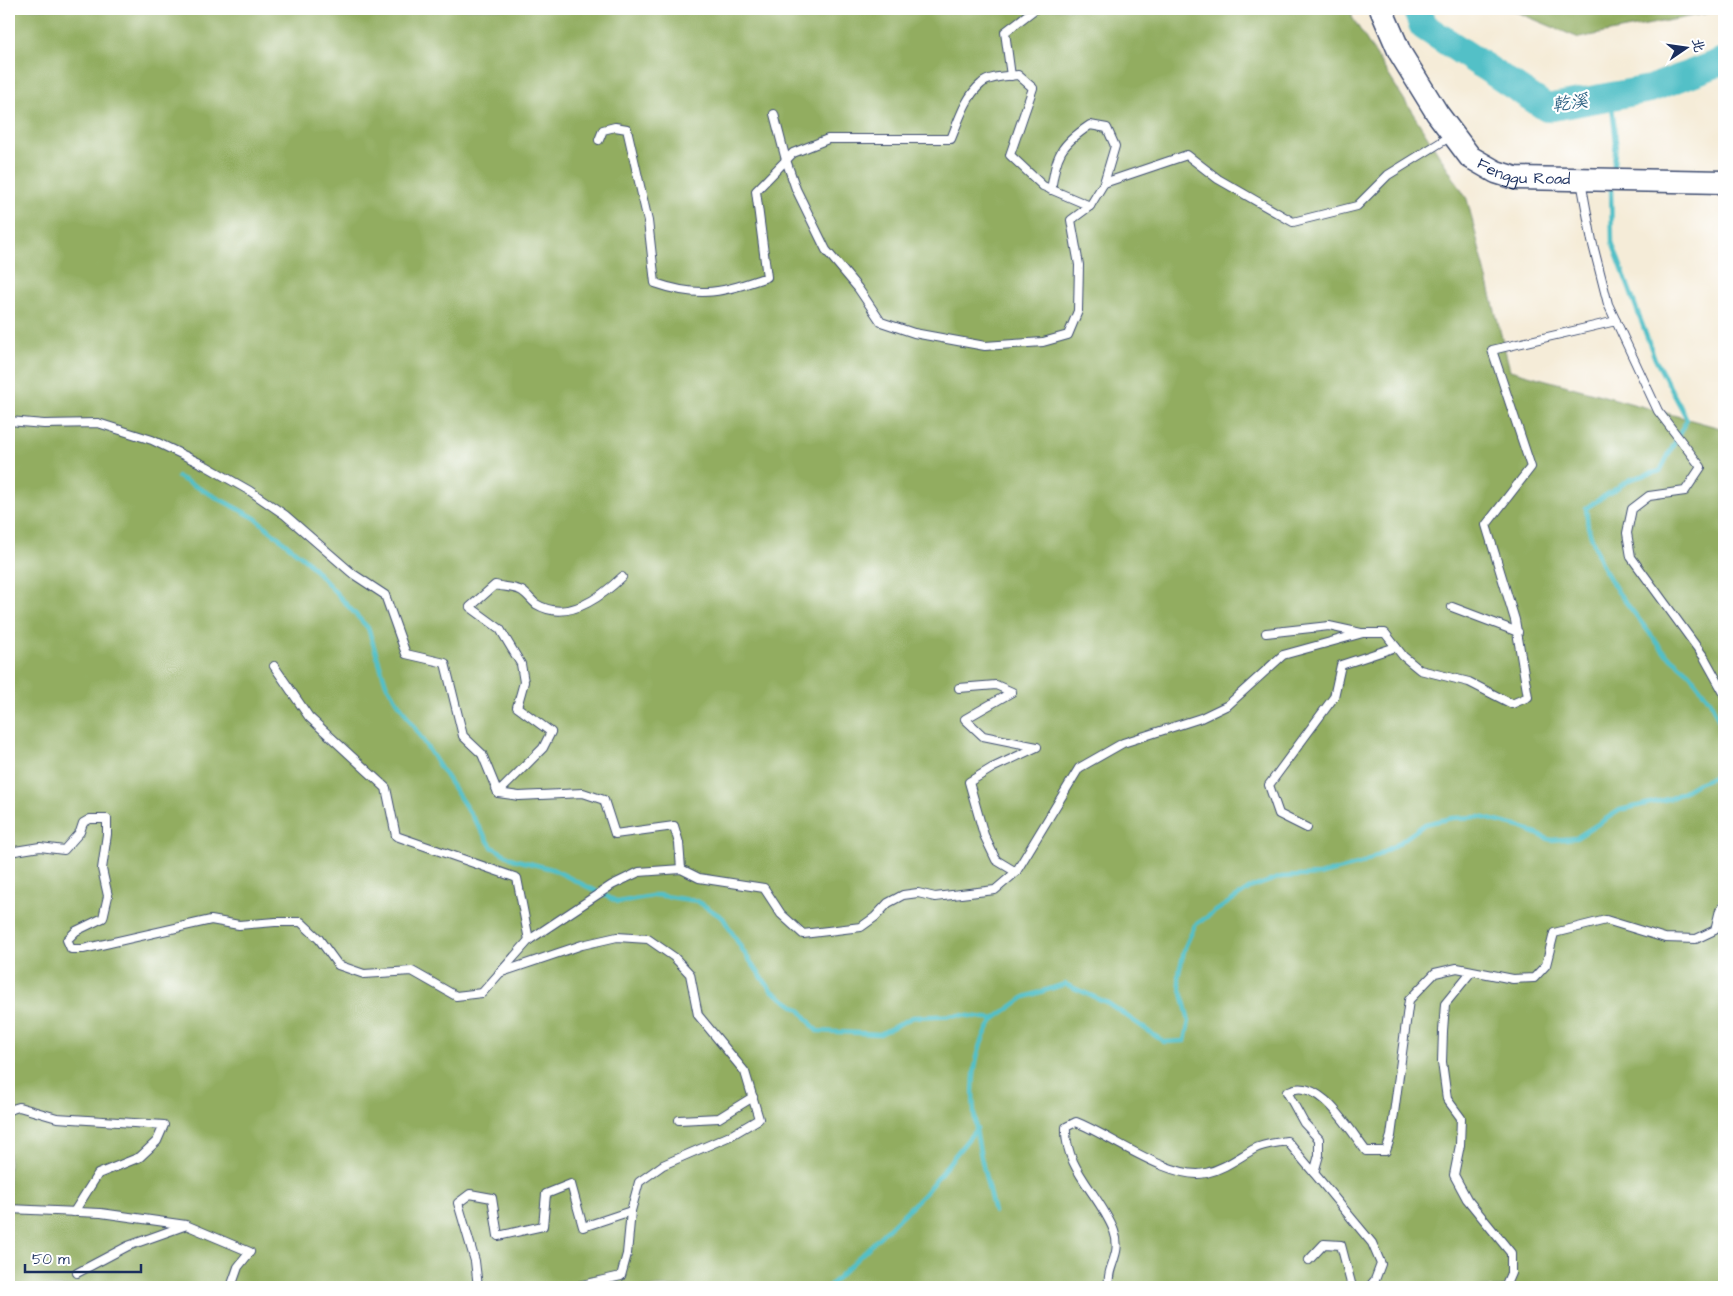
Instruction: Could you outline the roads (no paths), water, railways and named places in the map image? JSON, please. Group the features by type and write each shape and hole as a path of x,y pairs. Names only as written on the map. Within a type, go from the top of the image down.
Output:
{"street":[{"name":"Fenggu Road","path":"1381,9 1400,53 1437,113 1470,158 1496,172 1515,178 1724,182"}],"lane":[{"path":"1011,76 1006,32 1035,9"},
{"path":"599,140 603,130 615,127 627,129 648,221 655,283 681,292 726,291 767,277 756,191 793,153 828,139 951,139 971,98 981,83 1011,76 1018,75 1033,88 1010,154 1043,186 1090,206"},
{"path":"774,114 796,190 826,250 858,288 881,322 914,333 985,346 1043,342 1068,335 1078,311 1079,265 1071,220 1090,206 1104,183 1115,146 1107,128 1090,125 1069,139 1056,160 1051,190"},
{"path":"1104,183 1188,155 1218,179 1293,222 1356,206 1388,175 1453,135"},
{"path":"1581,179 1592,241 1608,304 1658,411 1700,467 1685,491 1649,496 1632,509 1627,533 1631,557 1704,656 1724,693"},
{"path":"1266,633 1329,626 1363,633 1385,633 1396,647 1420,670 1469,682 1512,704 1528,697 1518,632 1486,525 1531,467 1492,350 1616,321"},
{"path":"9,421 44,424 98,423 152,440 206,466 250,491 285,515 353,574 385,595 406,654 445,664 463,736 482,754 498,793"},
{"path":"498,793 543,748 551,732 517,707 524,682 521,664 500,629 470,607 495,585 521,590 537,604 560,611 582,607 606,592 622,577"},
{"path":"1452,607 1518,632"},
{"path":"9,852 40,847 64,850 80,832 83,823 90,819 107,819 108,834 102,869 108,896 103,918 76,931 67,940 71,949 83,949 211,920 239,925 301,922 319,939 338,965 364,974 412,971 456,996 482,993 529,940 608,887 639,872 681,868 699,878 764,888 781,914 803,934 861,927 875,917 888,903 903,895 918,892 935,897 995,890 1016,872 1080,768 1123,743 1201,718 1228,705 1283,654 1363,633"},
{"path":"1307,828 1279,814 1269,785 1334,697 1341,665 1396,647"},
{"path":"274,666 309,717 386,788 396,836 517,878 529,940"},
{"path":"959,688 996,684 1012,692 965,719 983,736 1036,747 992,768 969,782 984,835 996,860 1016,872"},
{"path":"498,793 519,796 583,793 604,800 615,834 674,826 679,843 681,868"},
{"path":"1314,1173 1319,1156 1319,1139 1304,1123 1287,1092 1295,1087 1312,1089 1325,1100 1366,1151 1386,1151 1391,1136 1409,1000 1435,974 1457,968 1513,980 1534,978 1546,965 1554,933 1606,920 1665,938 1696,939 1715,930 1720,910 1724,905"},
{"path":"497,974 582,946 617,938 648,939 674,957 690,974 698,1015 745,1072 759,1119 730,1136 663,1165 639,1182 630,1211 627,1254 621,1276 573,1287"},
{"path":"1471,972 1445,1004 1442,1062 1446,1099 1461,1118 1460,1145 1454,1175 1467,1199 1511,1252 1511,1273 1505,1287"},
{"path":"679,1120 719,1118 752,1097"},
{"path":"9,1110 19,1107 57,1118 164,1125 157,1141 140,1156 98,1174 74,1212"},
{"path":"1109,1287 1107,1276 1118,1251 1114,1232 1073,1163 1065,1141 1066,1126 1076,1122 1148,1159 1183,1172 1205,1173 1234,1162 1256,1148 1287,1141 1372,1243 1381,1264 1375,1280 1369,1287"},
{"path":"478,1287 476,1261 458,1203 470,1194 492,1198 498,1236 543,1226 546,1194 571,1184 583,1227 630,1211"},
{"path":"9,1209 74,1212 186,1225 250,1252 238,1266 231,1287"},
{"path":"77,1273 128,1246 186,1225"},
{"path":"1309,1260 1324,1244 1341,1245 1352,1287"}],"waterway":[{"name":"乾溪","path":"1416,9 1423,26 1547,108 1650,89 1724,61"},
{"path":"1611,97 1616,142 1613,174"},
{"path":"1611,187 1612,242 1655,359 1687,419 1660,471 1631,479 1586,508 1588,527 1601,564 1618,592 1664,652 1689,673 1710,701 1724,732"},
{"path":"178,477 255,518 307,561 368,628 386,684 492,847 513,859 552,869 618,902 657,895 697,901 723,918 745,954 771,990 801,1011 817,1031 880,1034 913,1017 961,1015 994,1019 1025,997 1065,984 1108,1003 1164,1042 1185,1041 1189,1021 1178,977 1185,947 1195,925 1250,888 1281,877 1319,875 1361,864 1396,845 1425,824 1452,818 1480,817 1520,827 1551,840 1576,838 1620,810 1672,798 1698,783 1724,773"},
{"path":"994,1019 982,1041 976,1064 973,1088 974,1114 978,1139 994,1212"},
{"path":"828,1287 924,1194 977,1128"}]}
